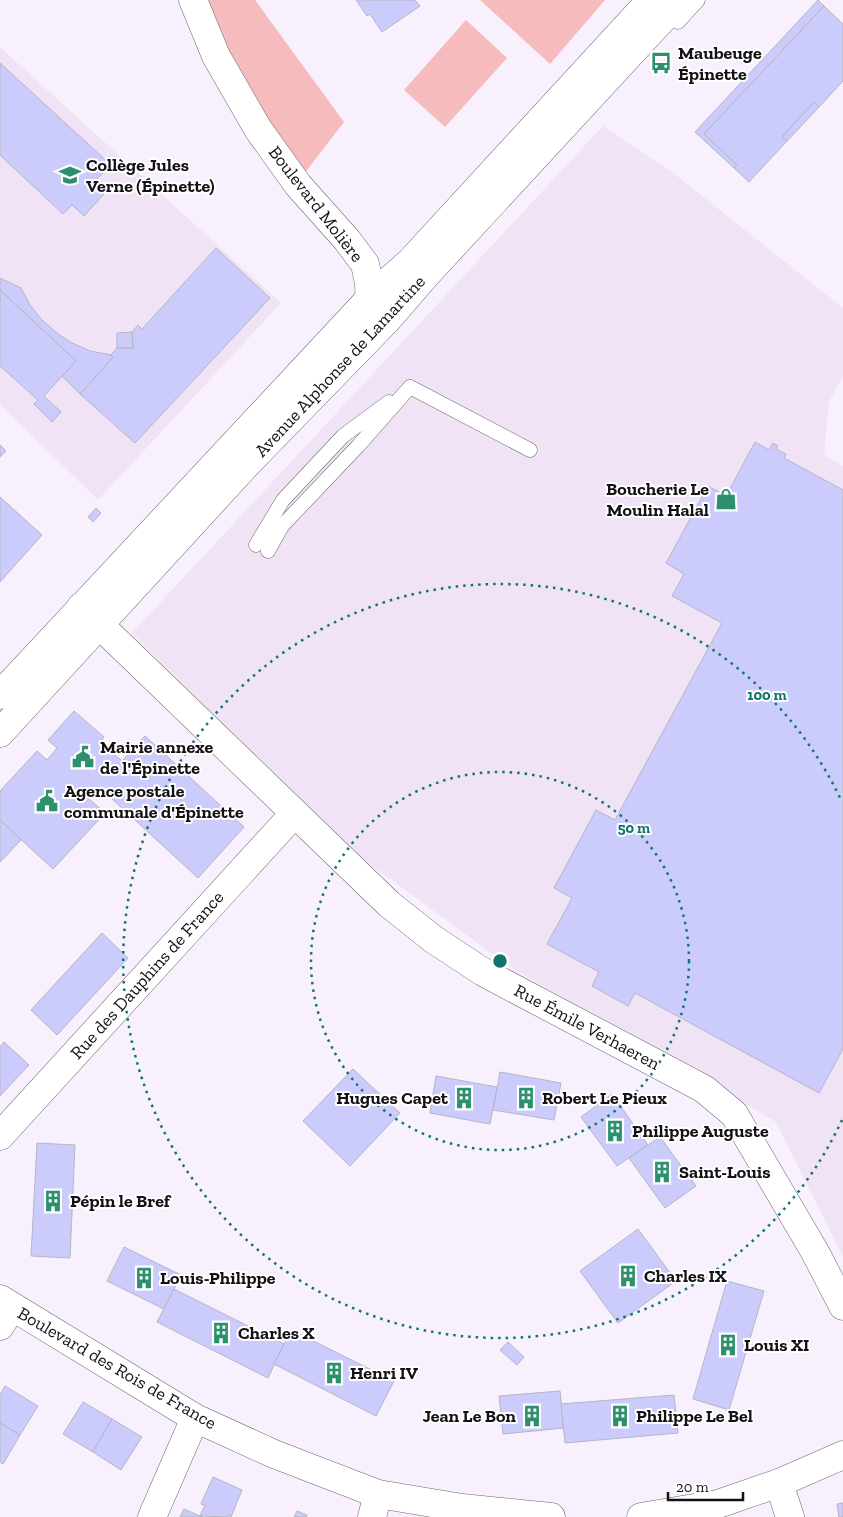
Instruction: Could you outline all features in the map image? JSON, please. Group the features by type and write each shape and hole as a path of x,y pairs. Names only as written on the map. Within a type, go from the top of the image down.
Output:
{"street":[{"name":"Boulevard Molière","path":"193,0 216,56 258,129 298,185 347,240 365,264 378,329"},
{"name":"Avenue Alphonse de Lamartine","path":"0,733 90,615 372,296 410,262 560,86 652,0"},
{"name":"Avenue Alphonse de Lamartine","path":"0,695 90,615 245,466 378,329 680,0"},
{"name":"Rue Émile Verhaeren","path":"90,615 388,904 433,939 483,972 704,1089 734,1114 815,1252 843,1306"},
{"name":"Rue des Dauphins de France","path":"0,1136 294,814"},
{"name":"Boulevard des Rois de France","path":"4,1311 195,1418 274,1454 375,1505 462,1508 551,1517"},
{"path":"152,1517 195,1418"},
{"path":"641,1517 718,1504 779,1483 843,1454"},
{"path":"779,1483 790,1517"}],"lane":[{"path":"378,329 434,283 698,0"},
{"path":"372,296 400,254 534,107"},
{"path":"262,548 358,446 410,387 530,450"}],"shaded area":[{"path":"199,0 255,0 344,122 300,179"},
{"path":"480,0 605,0 550,64"},
{"path":"466,20 507,58 445,127 404,90"},
{"name":"Collège Jules Verne (Épinette)","path":"0,47 281,303 98,500 0,404"},
{"path":"603,126 672,172 843,308 843,375 829,402 824,455 843,466 843,1257 776,1122 509,966 337,840 132,633"}],"building":[{"path":"356,0 415,0 420,6 382,32 370,14 367,16"},
{"path":"818,0 824,6 704,134 737,165 734,168 695,132"},
{"path":"824,6 843,24 843,81 819,107 814,102 782,137 787,141 749,182 734,168 737,165 704,134"},
{"path":"0,63 111,165 93,183 104,194 84,216 72,205 63,214 0,155"},
{"path":"814,102 819,107 787,141 782,137"},
{"path":"216,248 270,298 135,443 80,394 113,357 111,355 117,348 133,348 132,332 138,325 142,329"},
{"path":"0,278 21,288 30,305 42,320 58,334 90,351 113,357 80,394 62,376 76,361 0,290"},
{"path":"0,290 76,361 44,396 61,412 52,422 34,404 38,400 0,366"},
{"path":"132,332 133,348 117,348 117,333"},
{"path":"755,442 769,450 773,443 778,446 776,449 786,454 784,458 843,490 843,1049 819,1093 635,993 628,1006 592,986 599,972 547,944 572,898 554,888 596,810 615,820 722,623 672,596 684,574 666,563 708,486 726,496"},
{"path":"0,445 6,451 0,457"},
{"path":"0,497 42,535 0,582"},
{"path":"96,508 101,513 93,522 88,517"},
{"path":"74,711 104,737 100,742 122,761 145,736 244,827 198,878 99,787 88,798 105,813 53,869 0,820 0,791 37,751 47,760 57,748 48,740"},
{"path":"0,820 21,840 0,862"},
{"path":"102,933 128,958 57,1035 31,1010"},
{"path":"4,1042 29,1065 0,1096 0,1047"},
{"path":"353,1069 400,1113 350,1166 303,1121"},
{"name":"Robert Le Pieux","path":"500,1072 561,1083 554,1120 493,1110"},
{"name":"Hugues Capet","path":"436,1076 497,1087 490,1124 430,1113"},
{"name":"Philippe Auguste","path":"612,1094 648,1145 617,1166 581,1117"},
{"name":"Saint-Louis","path":"660,1137 696,1186 665,1208 629,1158"},
{"name":"Pépin le Bref","path":"37,1143 75,1145 70,1258 31,1256"},
{"name":"Charles IX","path":"638,1229 676,1281 618,1323 580,1271"},
{"name":"Louis-Philippe","path":"124,1247 181,1275 164,1309 107,1281"},
{"name":"Louis XI","path":"727,1281 764,1291 729,1410 693,1399"},
{"name":"Charles X","path":"174,1289 284,1344 268,1378 157,1322"},
{"name":"Henri IV","path":"291,1330 394,1381 376,1416 274,1364"},
{"path":"508,1342 524,1357 517,1365 500,1350"},
{"path":"5,1386 38,1406 20,1435 0,1423 0,1395"},
{"name":"Jean Le Bon","path":"560,1391 564,1428 503,1434 499,1396"},
{"name":"Philippe Le Bel","path":"674,1395 678,1433 565,1443 561,1404"},
{"path":"83,1402 112,1419 93,1452 63,1434"},
{"path":"112,1419 142,1437 121,1470 93,1452"},
{"path":"0,1423 20,1435 3,1464 0,1462"},
{"path":"213,1477 242,1490 231,1517 228,1515 228,1517 200,1516 205,1505 201,1504"},
{"path":"843,1503 843,1517 839,1517 837,1504"},
{"path":"184,1509 200,1516 203,1517 180,1517"},
{"path":"297,1511 307,1515 306,1517 294,1517"}],"place":[{"name":"Maubeuge Épinette","path":"661,63"},
{"name":"Collège Jules Verne (Épinette)","path":"70,175"},
{"name":"Boucherie Le Moulin Halal","path":"726,499"},
{"name":"Mairie annexe de l'Épinette","path":"83,757"},
{"name":"Agence postale communale d'Épinette","path":"47,801"},
{"name":"Hugues Capet","path":"464,1098"},
{"name":"Robert Le Pieux","path":"526,1098"},
{"name":"Philippe Auguste","path":"615,1131"},
{"name":"Saint-Louis","path":"662,1172"},
{"name":"Pépin le Bref","path":"53,1201"},
{"name":"Charles IX","path":"628,1276"},
{"name":"Louis-Philippe","path":"144,1278"},
{"name":"Charles X","path":"221,1333"},
{"name":"Louis XI","path":"728,1345"},
{"name":"Henri IV","path":"334,1373"},
{"name":"Jean Le Bon","path":"532,1416"},
{"name":"Philippe Le Bel","path":"620,1416"}]}
